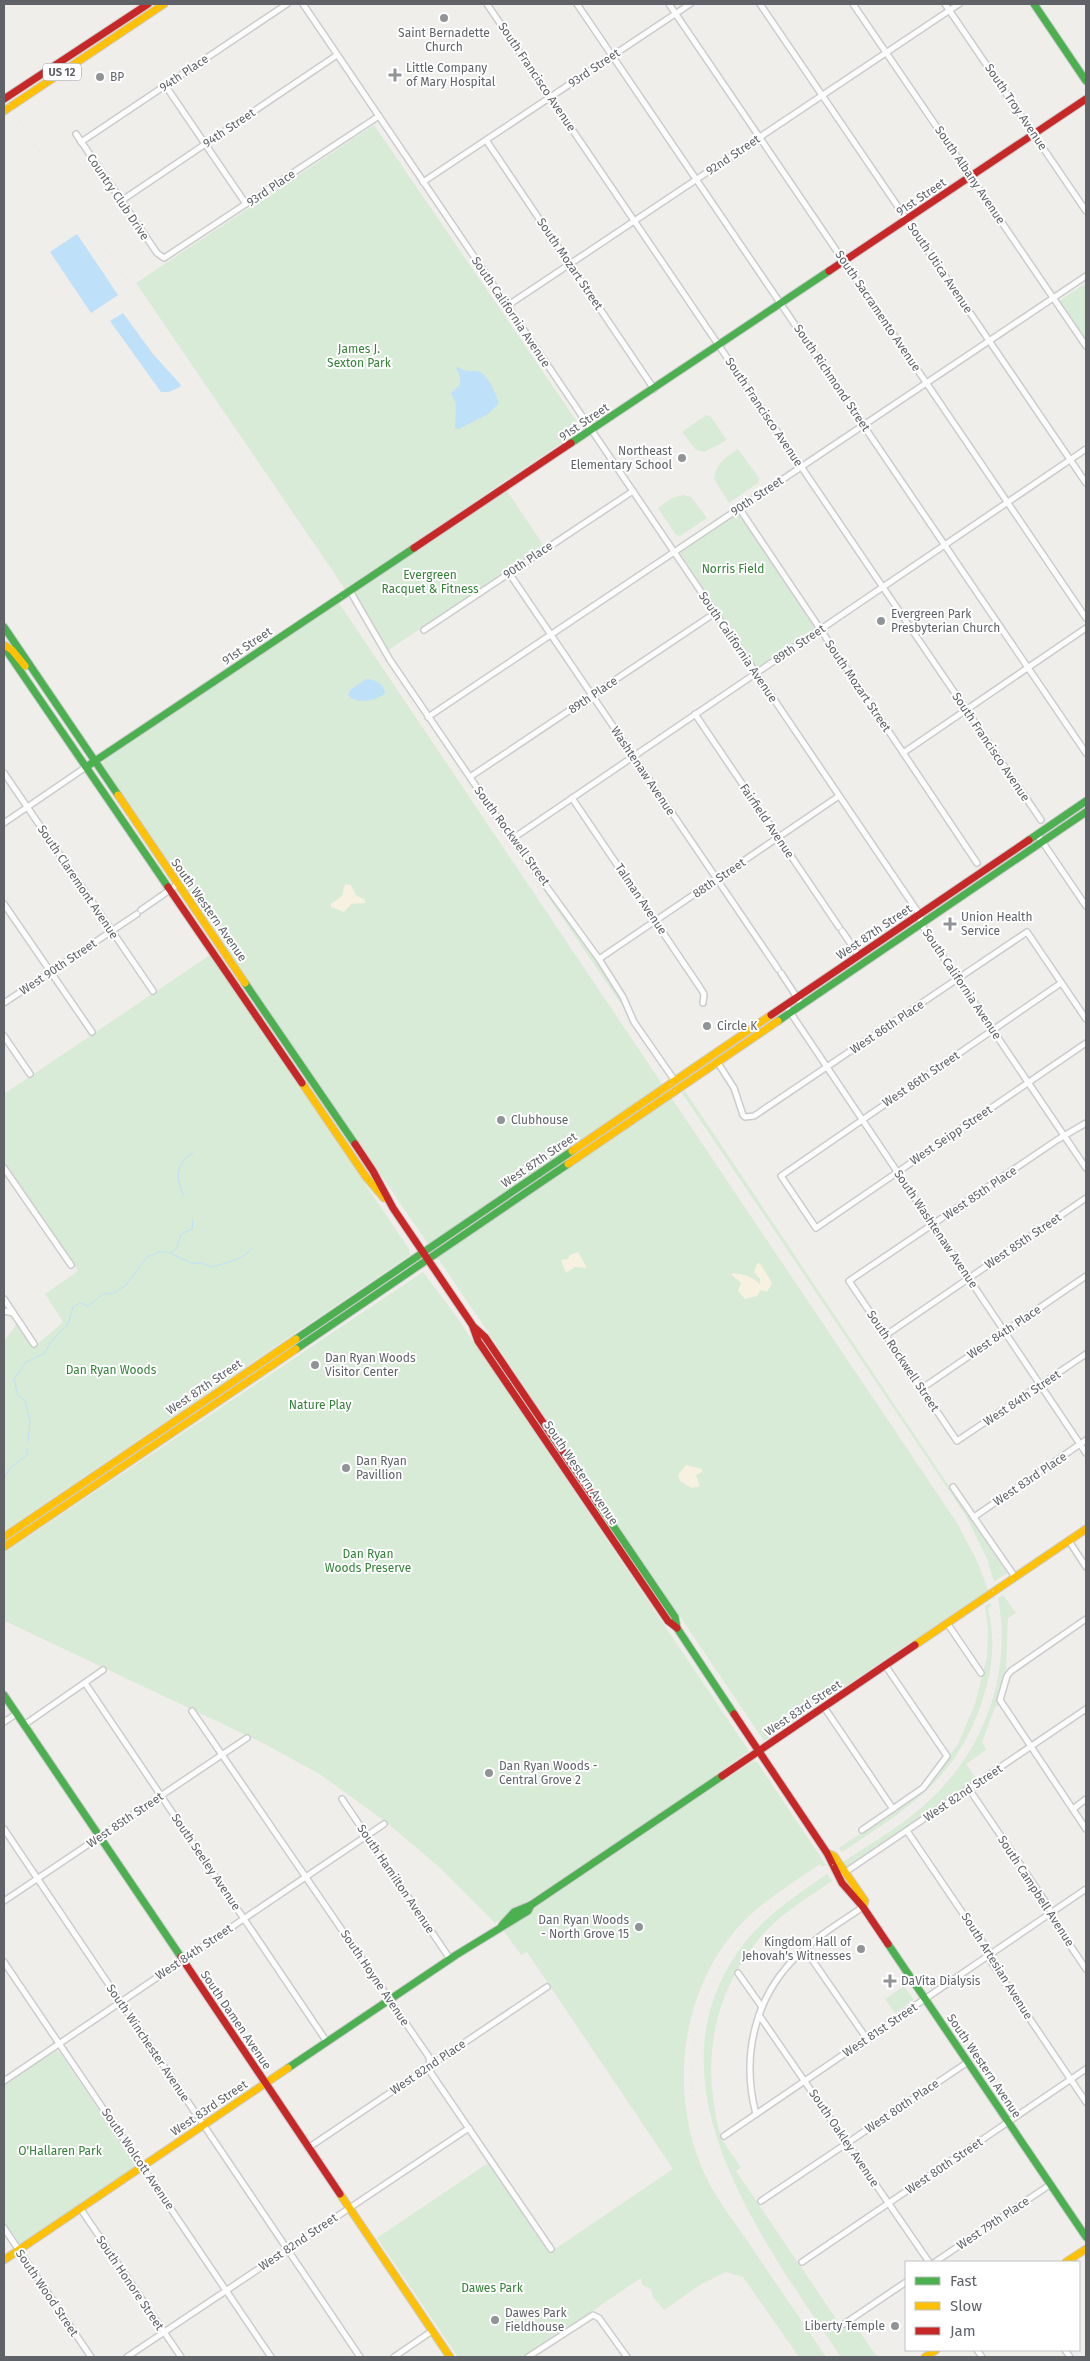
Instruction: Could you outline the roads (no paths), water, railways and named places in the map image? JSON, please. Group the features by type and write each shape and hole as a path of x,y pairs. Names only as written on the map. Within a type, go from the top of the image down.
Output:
{"main road":[{"name":"US 12","path":"4,99 148,4"},
{"name":"US 12","path":"4,110 164,4"},
{"path":"1034,4 1086,81"},
{"name":"91st Street","path":"86,767 782,304 1086,99"},
{"name":"South Western Avenue","path":"4,627 177,885 373,1171 393,1208 473,1326 478,1341 668,1621 677,1628 827,1853 828,1860 864,1900 863,1907 1086,2237"},
{"path":"4,646 12,650 38,678"},
{"name":"South Western Avenue","path":"4,646 366,1177 393,1208"},
{"name":"West 87th Street","path":"4,1537 1086,801"},
{"name":"West 87th Street","path":"4,1547 1086,812"},
{"path":"743,1035 747,1042"},
{"name":"West 83rd Street","path":"4,2260 450,1959 502,1925 508,1924 528,1911 531,1905 1086,1529"},
{"name":"South Damen Avenue","path":"4,1695 450,2357"},
{"path":"1068,2261 1086,2249"}],"street":[{"name":"94th Place","path":"81,142 287,4"},
{"name":"South California Avenue","path":"303,4 920,915 921,924 1086,1168"},
{"name":"South Francisco Avenue","path":"487,4 1041,820"},
{"name":"South Richmond Street","path":"577,4 1086,753"},
{"name":"South Sacramento Avenue","path":"669,4 1086,618"},
{"name":"93rd Street","path":"423,182 690,4"},
{"name":"South Utica Avenue","path":"760,4 1086,483"},
{"name":"South Albany Avenue","path":"853,4 1086,346"},
{"name":"South Troy Avenue","path":"945,4 1086,211"},
{"name":"92nd Street","path":"507,306 959,4"},
{"name":"94th Street","path":"121,200 338,55"},
{"path":"165,85 246,204"},
{"name":"93rd Place","path":"162,258 168,257 379,116"},
{"name":"Country Club Drive","path":"76,134 162,258"},
{"name":"South Mozart Street","path":"486,140 654,388"},
{"name":"90th Street","path":"428,717 1086,276"},
{"name":"89th Street","path":"512,839 1086,449"},
{"name":"90th Place","path":"424,630 632,491"},
{"name":"South Mozart Street","path":"739,508 977,864"},
{"name":"Washtenaw Avenue","path":"509,573 802,1005"},
{"name":"South Rockwell Street","path":"350,591 390,660 512,839 599,959 623,997 634,1022 675,1081"},
{"name":"89th Place","path":"470,778 715,613"},
{"path":"902,753 1086,628"},
{"name":"Fairfield Avenue","path":"695,714 859,956"},
{"path":"4,823 86,767"},
{"name":"South Claremont Avenue","path":"4,773 153,991"},
{"name":"88th Street","path":"599,959 839,796"},
{"name":"Talman Avenue","path":"572,798 699,986 704,994 703,1003"},
{"path":"1037,834 1085,902"},
{"name":"West 90th Street","path":"4,1003 177,885"},
{"path":"4,904 92,1032"},
{"name":"West 86th Place","path":"718,1062 734,1088 745,1117 760,1113 1027,932 1061,984"},
{"path":"1061,984 1086,1019"},
{"name":"West 86th Street","path":"816,1228 781,1176 1061,984"},
{"name":"South Washtenaw Avenue","path":"786,1006 826,1069 1086,1453"},
{"path":"4,1036 30,1074"},
{"name":"West Seipp Street","path":"816,1228 1086,1042"},
{"name":"West 85th Place","path":"849,1281 1086,1123"},
{"path":"4,1168 71,1265"},
{"path":"4,1179 9,1176"},
{"name":"West 85th Street","path":"886,1335 1086,1198"},
{"name":"West 84th Place","path":"921,1388 1086,1276"},
{"name":"South Rockwell Street","path":"849,1281 957,1441"},
{"path":"4,1299 34,1344"},
{"path":"4,1311 13,1313"},
{"name":"West 84th Street","path":"957,1441 1086,1354"},
{"name":"West 83rd Place","path":"974,1517 1086,1440"},
{"path":"953,1487 1015,1577"},
{"path":"1069,1541 1086,1567"},
{"path":"1086,1619 1008,1673 1001,1703 1086,1829"},
{"path":"947,1623 980,1672"},
{"path":"862,1830 923,1788 947,1756 886,1665"},
{"path":"24,1725 103,1670"},
{"name":"South Seeley Avenue","path":"85,1683 328,2042"},
{"path":"824,1708 893,1808"},
{"name":"West 82nd Street","path":"842,1874 1086,1709"},
{"name":"South Hoyne Avenue","path":"192,1711 428,2057 431,2074 550,2249"},
{"path":"4,1722 16,1714"},
{"name":"West 85th Street","path":"4,1902 247,1738"},
{"name":"South Campbell Avenue","path":"969,1789 1086,1969"},
{"name":"South Hamilton Avenue","path":"342,1799 450,1959"},
{"path":"1073,1809 1086,1799"},
{"name":"West 84th Street","path":"4,2081 384,1824"},
{"name":"South Winchester Avenue","path":"4,1828 360,2357"},
{"name":"South Artesian Avenue","path":"907,1831 989,1955 992,1963 1086,2102"},
{"name":"West 81st Street","path":"724,2136 926,2000 1086,1889"},
{"path":"756,2114 751,2098 749,2071 751,2044 762,2007 783,1972 804,1948 863,1907"},
{"path":"804,1948 867,2040"},
{"name":"South Wolcott Avenue","path":"4,1962 271,2357"},
{"path":"738,1973 762,2007"},
{"name":"West 82nd Place","path":"308,2148 547,1986"},
{"name":"South Oakley Avenue","path":"759,2015 928,2261"},
{"name":"West 80th Place","path":"761,2201 968,2062"},
{"name":"West 80th Street","path":"802,2262 1086,2069"},
{"name":"West 82nd Street","path":"127,2357 469,2128"},
{"name":"West 79th Place","path":"936,2261 1051,2184"},
{"name":"South Honore Street","path":"80,2208 181,2357"},
{"name":"South Wood Street","path":"4,2228 91,2357"},
{"path":"844,2324 905,2283"},
{"path":"528,2357 593,2315 599,2318 627,2357"},
{"path":"394,2357 432,2331"}],"water":[{"path":"77,234 118,295 91,313 50,252"},
{"path":"123,313 153,354 181,385 180,387 169,392 161,392 110,321"},
{"path":"456,368 483,374 492,386 499,403 488,414 459,429 455,428 456,404 451,393 460,385 460,377"},
{"path":"366,679 378,683 383,687 385,693 377,698 366,701 351,698 348,695 350,690"}],"waterway":[{"path":"184,1196 179,1184 178,1172 182,1162 193,1153"},
{"path":"171,1253 177,1248 181,1234 192,1229 193,1220"},
{"path":"28,1442 30,1422 25,1400 18,1396 14,1379 26,1362 45,1353 50,1343 68,1324 73,1307 80,1303 88,1306 103,1294 114,1293 126,1285 147,1257 159,1252 167,1252 192,1263 201,1263 211,1267 244,1256 251,1249"},
{"path":"5,1477 10,1468 27,1455 27,1449"}],"railway":[{"path":"4,98 955,1506 975,1542 990,1580 997,1619 997,1661 980,1727 945,1778 899,1819 796,1890 749,1930 714,1978 695,2040 692,2079 694,2104 702,2142 714,2175 739,2220 832,2357"}],"place":[{"name":"Saint Bernadette Church","path":"444,18"},
{"name":"Little Company of Mary Hospital","path":"395,75"},
{"name":"BP","path":"100,77"},
{"name":"Northeast Elementary School","path":"682,458"},
{"name":"Evergreen Park Presbyterian Church","path":"881,621"},
{"name":"Union Health Service","path":"950,924"},
{"name":"Circle K","path":"707,1026"},
{"name":"Clubhouse","path":"501,1120"},
{"name":"Dan Ryan Woods Visitor Center","path":"315,1365"},
{"name":"Dan Ryan Pavillion","path":"346,1468"},
{"name":"Dan Ryan Woods - Central Grove 2","path":"489,1773"},
{"name":"Dan Ryan Woods - North Grove 15","path":"639,1927"},
{"name":"Kingdom Hall of Jehovah's Witnesses","path":"861,1949"},
{"name":"DaVita Dialysis","path":"890,1981"},
{"name":"Dawes Park Fieldhouse","path":"495,2320"},
{"name":"Liberty Temple","path":"895,2326"}],"park label":[{"name":"James J. Sexton Park","path":"359,356"},
{"name":"Norris Field","path":"733,569"},
{"name":"Evergreen Racquet & Fitness","path":"430,582"},
{"name":"Dan Ryan Woods","path":"111,1370"},
{"name":"Nature Play","path":"320,1405"},
{"name":"Dan Ryan Woods Preserve","path":"368,1561"},
{"name":"O'Hallaren Park","path":"60,2151"},
{"name":"Dawes Park","path":"492,2288"}]}
